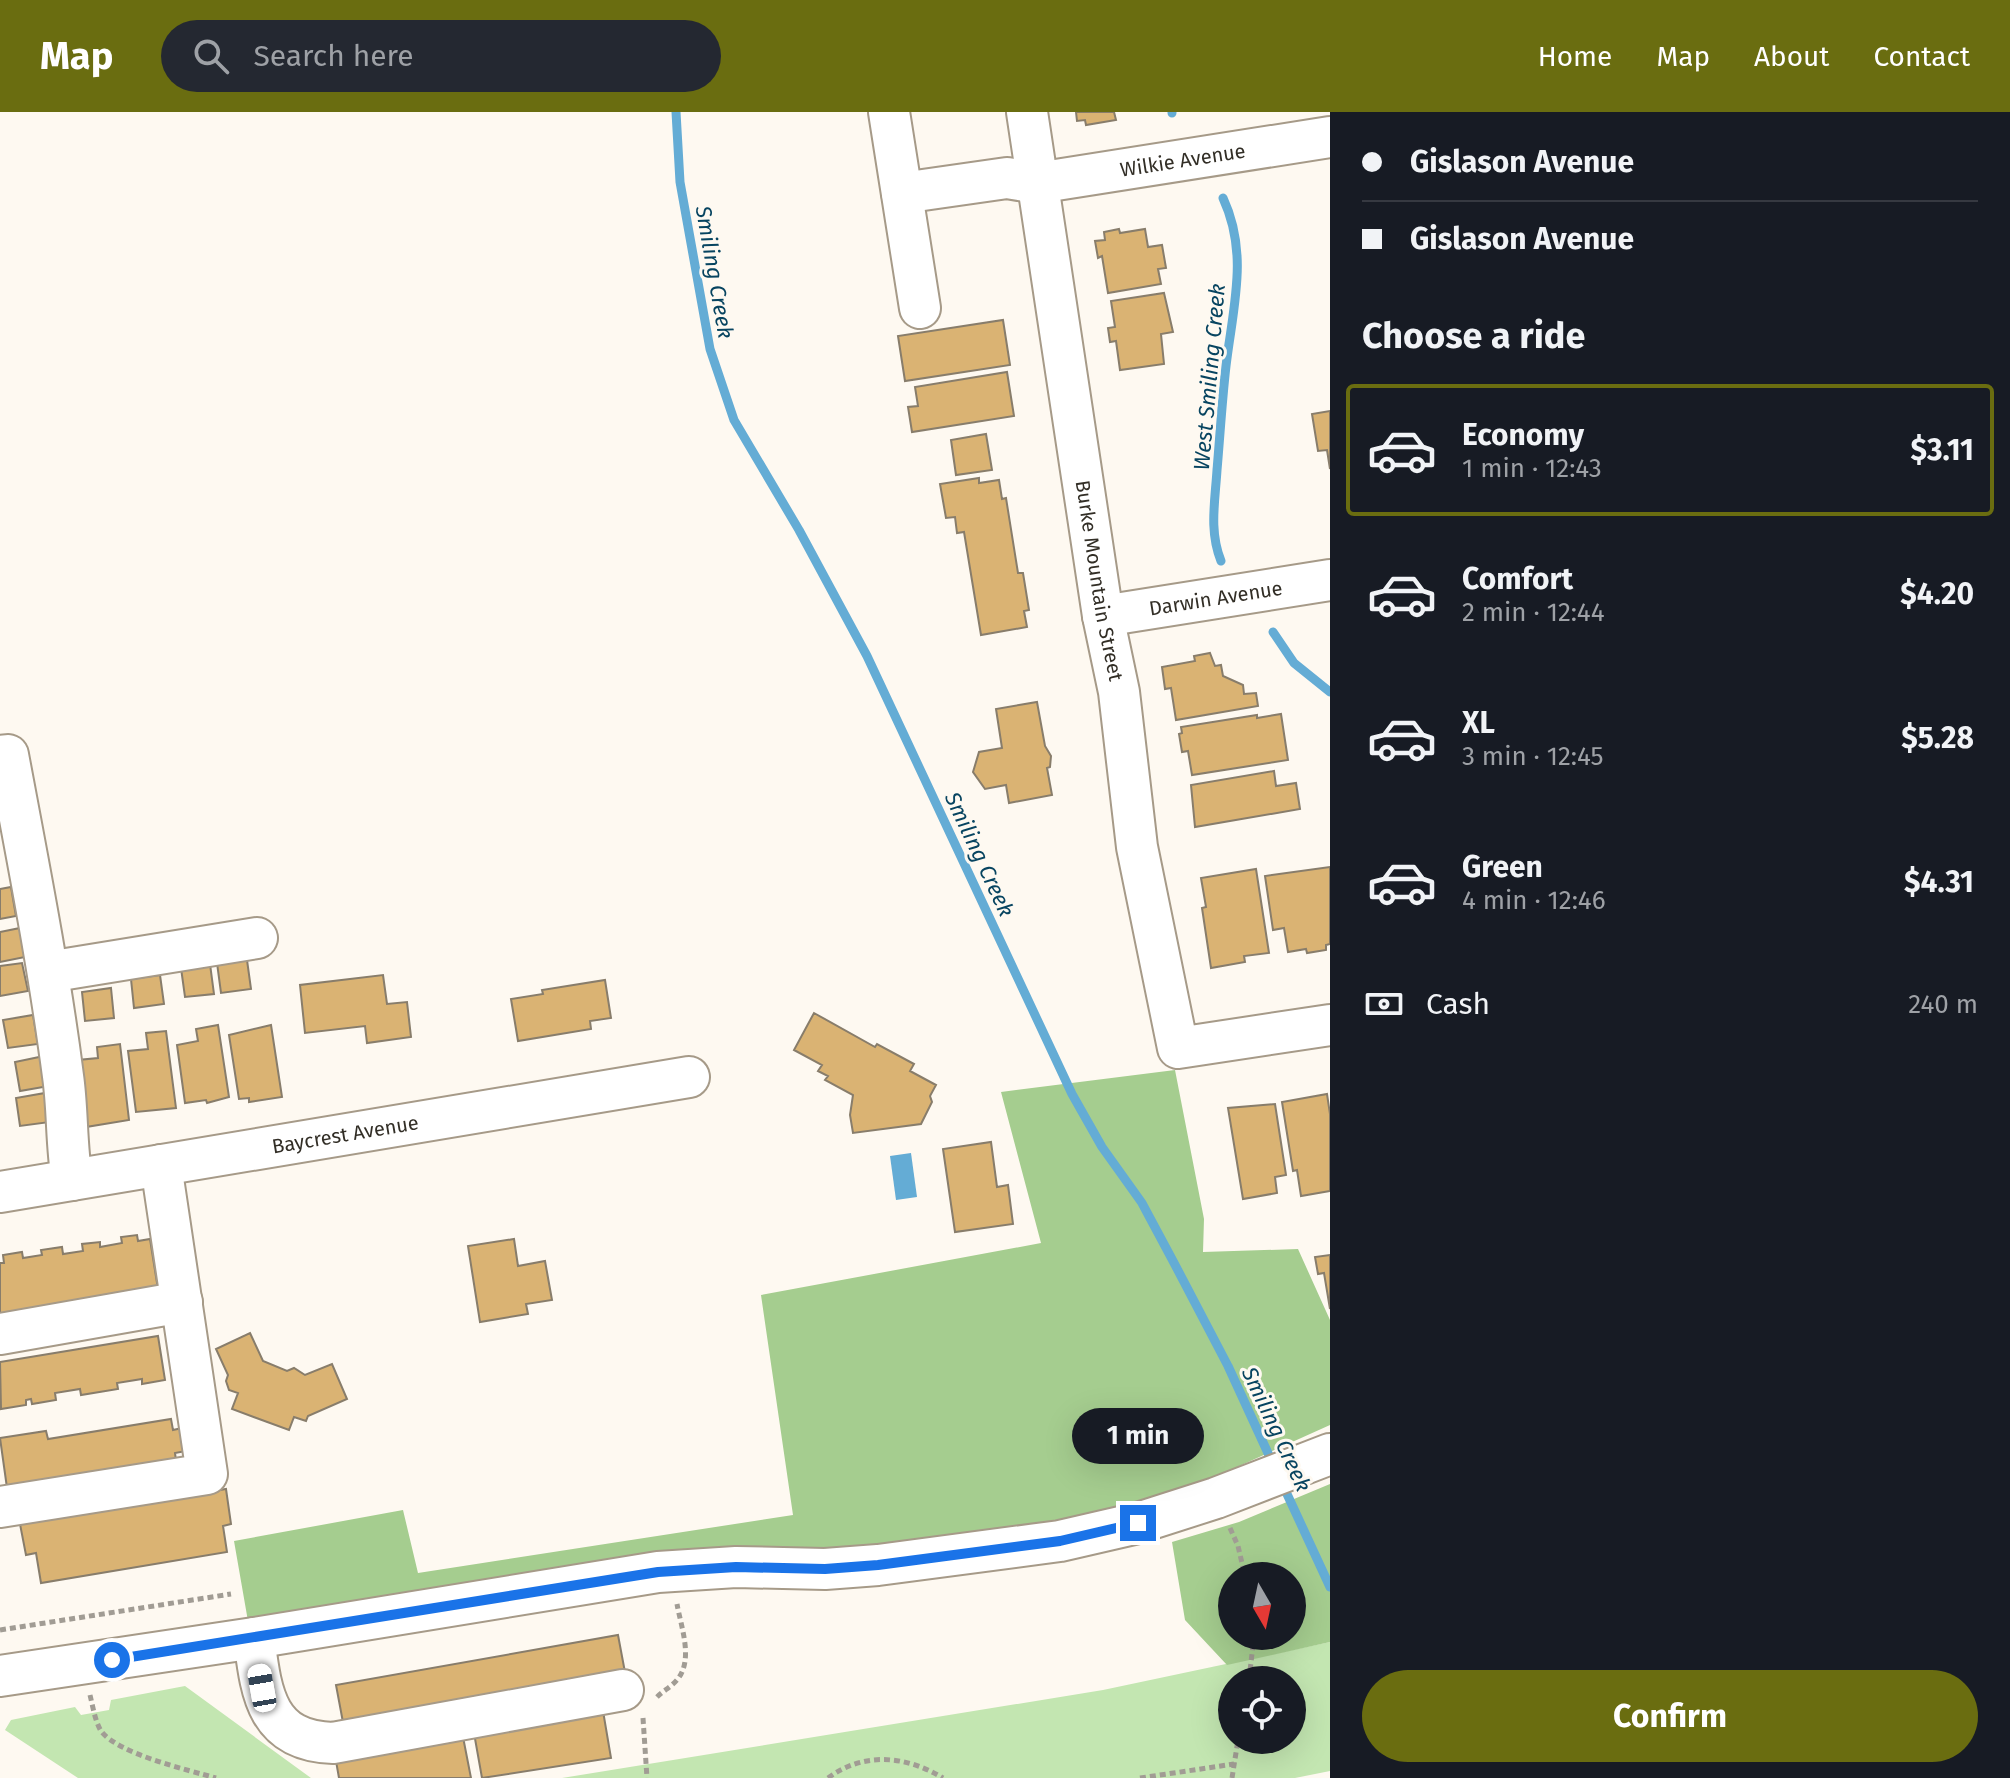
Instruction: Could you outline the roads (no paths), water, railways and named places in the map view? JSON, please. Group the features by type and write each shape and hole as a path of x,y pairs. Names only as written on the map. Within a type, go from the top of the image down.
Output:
{"street":[{"path":"889,112 920,308"},
{"name":"Burke Mountain Street","path":"1027,112 1103,616 1119,692 1137,847 1178,1048 1330,1025"},
{"name":"Wilkie Avenue","path":"902,193 1007,178 1037,183 1330,137"},
{"name":"Darwin Avenue","path":"1103,616 1330,580"},
{"path":"4,756 48,972 64,1081 67,1150 72,1180"},
{"path":"48,972 257,938"},
{"name":"Baycrest Avenue","path":"0,1192 689,1077"},
{"path":"0,1507 207,1474 161,1165"},
{"path":"0,1334 182,1302"},
{"path":"0,1676 671,1571 736,1567 825,1569 932,1559 1060,1541 1138,1523 1330,1454"},
{"path":"254,1638 267,1706 278,1721 296,1734 317,1742 333,1743 640,1701"}],"water":[{"path":"911,1153 917,1197 896,1200 890,1156"}],"waterway":[{"name":"Smiling Creek","path":"676,112 680,182 710,349 734,420 799,530 867,656 1072,1094 1102,1147 1142,1203 1228,1366 1273,1464"},
{"name":"West Smiling Creek","path":"1221,561 1215,539 1214,505 1237,281 1235,240 1223,198"},
{"name":"West Smiling Creek","path":"1273,632 1294,663 1330,692"},
{"name":"Smiling Creek","path":"1281,1481 1330,1587"}]}
